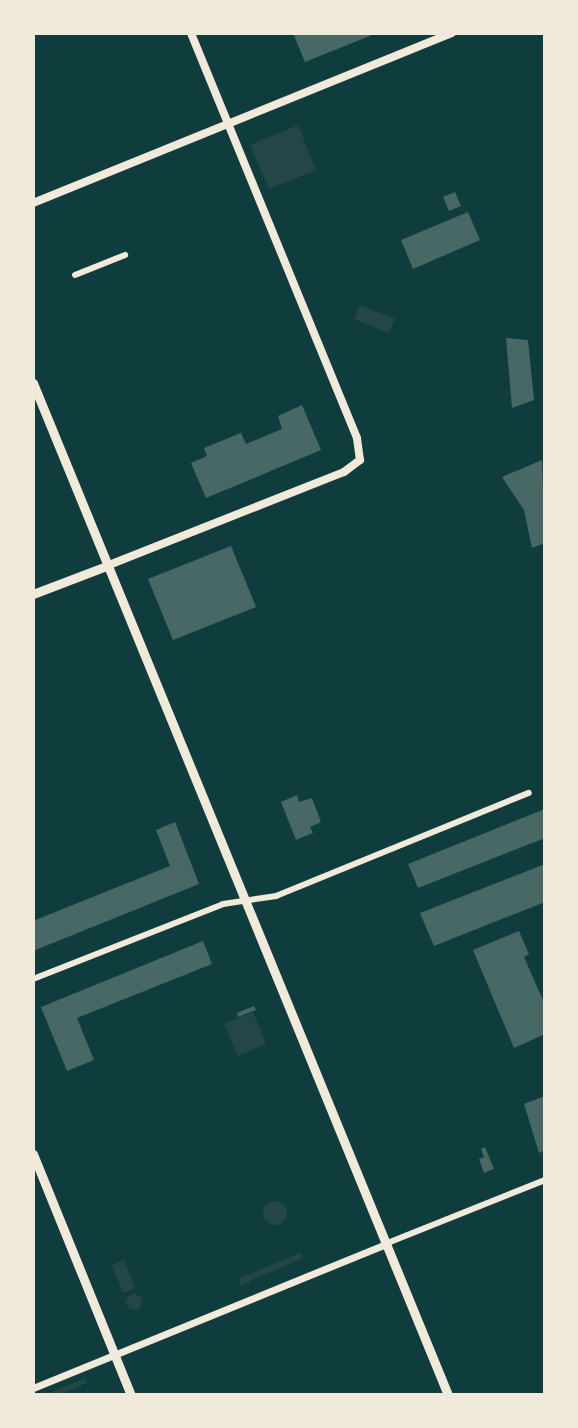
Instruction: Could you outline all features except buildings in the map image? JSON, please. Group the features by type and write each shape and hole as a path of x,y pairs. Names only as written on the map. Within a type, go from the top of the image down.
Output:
{"main road":[{"path":"33,594 344,472 360,460 357,438 191,33"},
{"path":"33,203 452,33"},
{"path":"33,383 448,1395"},
{"path":"33,1154 131,1395"}],"street":[{"path":"75,275 125,255"},
{"path":"33,979 223,904 276,896 529,793"},
{"path":"33,1388 545,1180"}],"shaded area":[{"path":"298,125 316,170 269,189 250,145"},
{"path":"360,305 395,319 389,333 354,319"},
{"path":"253,1012 266,1044 238,1056 224,1024"},
{"path":"275,1201 284,1204 287,1213 284,1222 275,1225 266,1222 263,1213 266,1204"},
{"path":"300,1253 303,1258 241,1285 238,1279"},
{"path":"124,1260 135,1288 123,1293 112,1265"},
{"path":"134,1294 142,1302 134,1310 126,1302"},
{"path":"85,1378 87,1383 58,1395 45,1395"}]}
